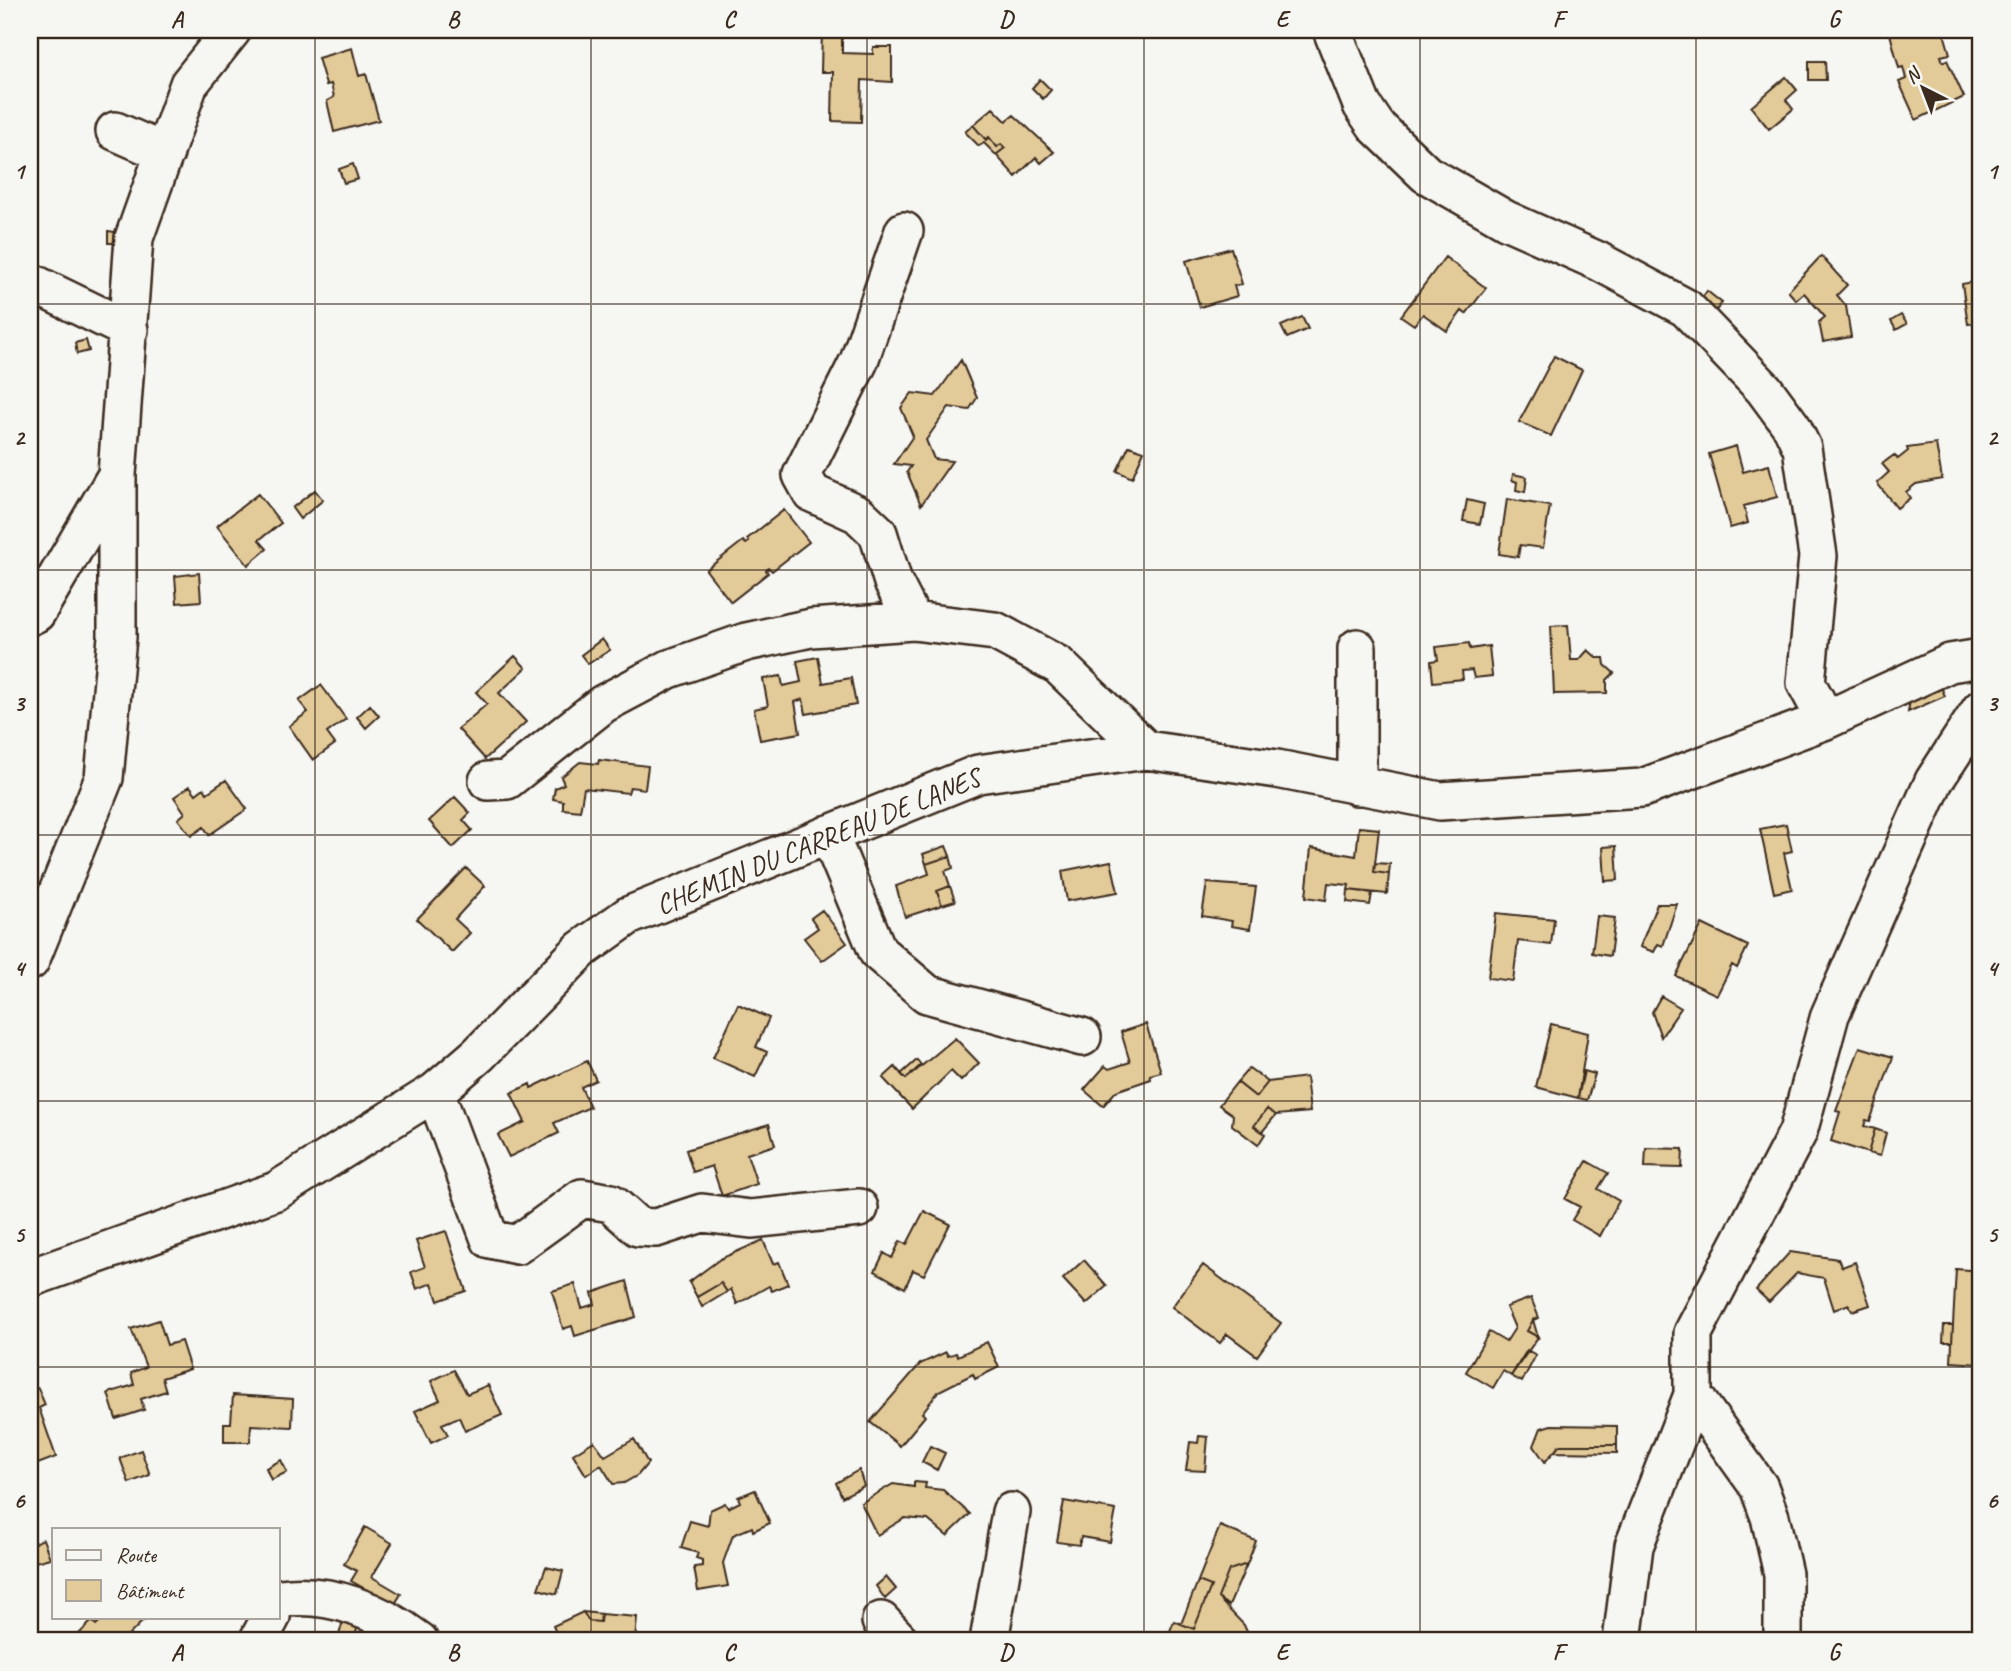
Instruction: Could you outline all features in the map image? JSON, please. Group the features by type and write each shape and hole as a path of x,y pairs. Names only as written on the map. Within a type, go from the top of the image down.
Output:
{"street":[{"path":"30,961 104,779 117,636 117,475 130,330 134,238 189,85 232,30"},
{"path":"1332,30 1362,105 1377,127 1426,174 1506,220 1598,261 1686,308 1764,389 1792,427 1802,448 1818,556 1806,683 1826,720"},
{"path":"115,131 165,153"},
{"path":"904,231 859,361 802,475 812,493 858,513 878,533 892,582 914,621"},
{"path":"30,282 130,330"},
{"path":"30,616 36,613 117,475"},
{"path":"488,781 507,780 603,704 669,669 746,642 811,628 914,621 995,631 1058,665 1146,750"},
{"path":"1357,648 1357,786"},
{"name":"CHEMIN DU CARREAU DE LANES","path":"30,1278 275,1191 435,1092 478,1055 582,949 628,916 978,774 1146,750 1277,769 1440,801 1642,788 1826,720 1950,663 1981,658"},
{"path":"1622,1641 1634,1546 1693,1395 1693,1333 1798,1132 1830,1015 1934,781 1981,709"},
{"path":"829,834 878,952 926,994 1082,1037"},
{"path":"435,1092 490,1239 517,1245 582,1198 611,1203 638,1227 656,1227 702,1213 751,1219 859,1208"},
{"path":"1693,1395 1759,1487 1770,1517 1783,1574 1783,1641"},
{"path":"989,1641 1011,1512"},
{"path":"280,1598 308,1594 344,1602 400,1627 419,1641"},
{"path":"258,1641 270,1618"}],"building":[{"path":"822,30 842,30 842,53 873,54 873,47 892,47 892,82 862,80 861,122 832,121 833,72 821,72"},
{"path":"1889,30 1943,30 1950,54 1941,56 1943,62 1947,60 1964,97 1916,120 1899,82 1906,79 1903,67 1899,68"},
{"path":"352,48 359,76 366,74 379,120 334,132 327,101 334,97 331,84 326,85 318,58"},
{"path":"1809,61 1825,61 1826,80 1809,80"},
{"path":"1786,77 1797,90 1786,100 1793,109 1769,129 1751,107"},
{"path":"1040,79 1051,90 1043,99 1032,88"},
{"path":"993,108 1006,121 1014,115 1054,152 1041,163 1036,157 1016,177 996,155 1005,148 1001,144 997,147 989,137 986,140 973,125"},
{"path":"973,125 986,140 989,137 997,147 1001,144 1005,148 996,155 984,143 979,146 965,132"},
{"path":"353,164 358,179 344,183 339,169"},
{"path":"108,231 122,233 121,243 108,243"},
{"path":"1231,248 1242,284 1234,286 1237,296 1200,307 1186,261"},
{"path":"1821,256 1847,285 1837,295 1846,306 1851,337 1823,342 1819,322 1825,317 1804,293 1796,300 1788,291"},
{"path":"1445,257 1486,288 1466,314 1462,311 1447,331 1423,314 1414,325 1401,316"},
{"path":"1978,275 1981,275 1981,322 1968,324 1962,284 1979,281"},
{"path":"1707,291 1722,303 1713,314 1699,302"},
{"path":"1901,315 1907,324 1896,330 1891,321"},
{"path":"1302,317 1308,329 1287,338 1281,326"},
{"path":"86,340 89,351 77,354 75,343"},
{"path":"1554,356 1582,370 1551,436 1519,422"},
{"path":"961,360 977,398 969,410 949,407 926,440 934,459 952,461 921,505 907,472 911,466 894,464 913,436 901,408 912,393 935,396"},
{"path":"1936,444 1942,479 1916,484 1906,492 1910,498 1897,508 1877,483 1889,472 1882,464 1894,455 1898,459 1908,451 1907,448"},
{"path":"1129,446 1144,451 1132,478 1117,471"},
{"path":"1736,446 1743,472 1769,465 1777,497 1744,506 1748,523 1730,528 1709,454"},
{"path":"1513,474 1527,477 1525,492 1516,490 1517,482 1512,480"},
{"path":"315,490 323,500 300,519 292,508"},
{"path":"258,494 281,523 259,540 267,549 248,565 217,526"},
{"path":"1507,499 1550,506 1543,548 1520,545 1518,557 1499,554"},
{"path":"1467,500 1484,504 1480,524 1463,521"},
{"path":"784,510 809,542 772,571 769,568 766,570 768,573 731,602 706,570 743,541 746,544 749,542 747,539"},
{"path":"199,573 201,601 177,603 175,576"},
{"path":"1568,625 1571,660 1579,660 1588,650 1597,658 1604,658 1605,665 1614,673 1607,680 1607,693 1554,694 1551,626"},
{"path":"602,639 610,650 588,664 581,655"},
{"path":"1469,643 1470,649 1489,646 1492,676 1474,678 1472,670 1462,671 1463,679 1433,682 1431,661 1438,660 1436,647"},
{"path":"515,656 526,668 499,693 526,722 485,759 458,729 487,704 476,692"},
{"path":"818,657 823,683 851,678 856,705 806,714 803,699 795,702 800,733 760,740 754,709 768,706 763,679 781,676 783,686 801,682 797,661"},
{"path":"321,685 346,719 327,733 335,744 313,760 289,726 308,712 299,701"},
{"path":"1941,687 1945,696 1908,712 1910,700"},
{"path":"370,705 379,716 366,728 357,717"},
{"path":"30,706 41,711 30,738"},
{"path":"599,760 648,766 645,789 630,787 628,793 584,788 580,811 563,809 563,801 553,799 555,788 564,784 561,777 580,762 598,764"},
{"path":"226,780 247,809 209,835 204,827 191,836 178,819 185,813 174,797 190,786 196,794 204,788 207,793"},
{"path":"455,797 470,813 463,820 472,830 453,848 429,821"},
{"path":"1786,824 1792,851 1784,853 1792,889 1774,893 1760,829"},
{"path":"1359,827 1379,829 1374,872 1389,874 1387,894 1348,890 1349,885 1328,883 1326,900 1306,897 1311,848 1356,856"},
{"path":"946,846 950,856 926,864 923,854"},
{"path":"1616,846 1618,880 1605,881 1603,847"},
{"path":"950,856 953,868 945,871 950,886 937,891 942,905 905,917 896,886 929,874 926,864"},
{"path":"1111,861 1118,892 1067,901 1062,871"},
{"path":"1375,863 1390,864 1389,874 1374,872"},
{"path":"466,868 485,886 455,919 470,933 452,952 417,919"},
{"path":"1207,883 1256,887 1250,929 1231,926 1232,921 1202,916"},
{"path":"950,886 955,901 942,905 937,891"},
{"path":"1348,890 1372,893 1370,905 1347,902"},
{"path":"1657,904 1677,904 1663,946 1658,944 1654,952 1640,947"},
{"path":"822,910 847,943 822,961 804,938 818,928 811,918"},
{"path":"1496,913 1554,919 1551,945 1518,941 1513,981 1488,978"},
{"path":"1597,916 1615,918 1610,956 1592,953"},
{"path":"1702,924 1748,946 1737,968 1732,965 1717,995 1676,976"},
{"path":"1661,996 1681,1008 1661,1037 1652,1012"},
{"path":"738,1004 769,1018 756,1047 767,1052 755,1077 713,1058"},
{"path":"1146,1024 1161,1072 1150,1075 1151,1079 1116,1091 1103,1106 1084,1090 1105,1066 1109,1069 1130,1062 1121,1032"},
{"path":"1551,1024 1588,1033 1578,1098 1536,1087"},
{"path":"955,1038 979,1063 961,1081 951,1071 912,1109 883,1078 895,1067 906,1079"},
{"path":"1860,1047 1893,1057 1870,1121 1866,1120 1864,1126 1875,1129 1868,1153 1831,1141 1840,1112 1836,1111"},
{"path":"917,1060 921,1065 906,1079 901,1074"},
{"path":"587,1061 596,1080 581,1087 590,1107 554,1123 559,1133 509,1157 498,1135 525,1122 511,1093 530,1084 531,1088"},
{"path":"1249,1068 1268,1082 1256,1097 1237,1082"},
{"path":"1584,1071 1595,1074 1587,1100 1578,1098"},
{"path":"1306,1077 1310,1112 1276,1115 1267,1109 1254,1126 1265,1134 1258,1145 1232,1125 1233,1115 1219,1105 1237,1082 1256,1097 1268,1082"},
{"path":"1267,1109 1276,1115 1262,1132 1254,1126"},
{"path":"769,1124 775,1145 747,1154 757,1184 722,1196 712,1166 693,1172 686,1150"},
{"path":"1875,1129 1886,1133 1880,1156 1868,1153"},
{"path":"1646,1148 1683,1149 1682,1168 1645,1167"},
{"path":"1587,1161 1608,1173 1598,1189 1619,1201 1600,1236 1572,1220 1580,1207 1565,1199"},
{"path":"924,1211 950,1224 924,1275 913,1270 905,1288 875,1271 884,1253 892,1258 900,1241 907,1244"},
{"path":"446,1231 466,1291 438,1301 432,1283 417,1289 411,1272 425,1267 416,1241"},
{"path":"763,1240 773,1264 779,1262 788,1284 772,1291 769,1286 737,1304 731,1289 727,1292 721,1283 697,1297 689,1282 720,1259"},
{"path":"1790,1252 1838,1259 1842,1267 1855,1262 1870,1305 1852,1311 1849,1304 1834,1310 1824,1278 1797,1273 1769,1302 1756,1290"},
{"path":"1084,1260 1107,1286 1086,1304 1063,1279"},
{"path":"1203,1265 1281,1323 1257,1356 1227,1334 1220,1343 1172,1307"},
{"path":"1956,1269 1981,1271 1981,1364 1951,1362"},
{"path":"627,1281 636,1317 575,1336 572,1326 563,1329 552,1291 575,1284 582,1308 595,1304 592,1293"},
{"path":"721,1283 727,1292 702,1307 697,1297"},
{"path":"1531,1298 1539,1318 1533,1320 1527,1331 1538,1337 1511,1376 1503,1371 1493,1388 1466,1372 1489,1332 1506,1342 1515,1328 1506,1307"},
{"path":"159,1320 167,1345 181,1341 190,1369 162,1378 166,1391 141,1399 144,1410 116,1419 108,1393 134,1385 131,1373 146,1367 131,1329"},
{"path":"1533,1320 1538,1337 1527,1331"},
{"path":"1944,1325 1953,1325 1952,1342 1943,1342"},
{"path":"987,1342 999,1367 975,1379 973,1374 939,1391 922,1413 925,1416 900,1446 870,1422 920,1364 946,1352 948,1356 956,1353 958,1356"},
{"path":"1527,1350 1536,1355 1522,1382 1511,1376"},
{"path":"454,1370 467,1394 488,1385 502,1415 465,1431 459,1417 442,1424 448,1435 431,1443 415,1411 440,1400 431,1381"},
{"path":"38,1388 45,1405 39,1408 56,1457 30,1467 30,1392"},
{"path":"233,1395 293,1399 292,1427 251,1425 250,1442 224,1442 224,1423 231,1423"},
{"path":"1551,1425 1617,1426 1617,1445 1560,1445 1545,1462 1534,1446 1541,1428"},
{"path":"1199,1436 1208,1437 1205,1471 1186,1470 1190,1442 1198,1443"},
{"path":"634,1439 648,1463 638,1475 624,1483 613,1484 601,1465 586,1475 573,1454 594,1441 605,1456"},
{"path":"1560,1445 1617,1445 1617,1453 1554,1452"},
{"path":"930,1446 945,1453 937,1470 922,1462"},
{"path":"141,1450 150,1475 129,1483 120,1458"},
{"path":"281,1460 287,1472 271,1480 266,1468"},
{"path":"859,1470 864,1486 842,1497 836,1483"},
{"path":"914,1482 926,1483 925,1488 943,1490 970,1514 947,1536 928,1520 905,1518 877,1535 861,1503 893,1484 914,1487"},
{"path":"755,1490 770,1523 753,1531 752,1527 733,1535 723,1563 728,1586 698,1591 694,1567 702,1566 702,1560 696,1558 698,1553 681,1548 690,1521 708,1526 710,1510 725,1503 728,1508 740,1502 738,1497"},
{"path":"1064,1501 1116,1510 1110,1542 1081,1537 1079,1545 1057,1542"},
{"path":"1220,1526 1256,1541 1247,1564 1229,1570 1218,1598 1244,1625 1251,1641 1166,1641 1174,1621 1194,1629 1211,1586 1198,1581"},
{"path":"365,1527 392,1543 372,1577 401,1594 388,1615 374,1594 351,1581 357,1571 344,1564"},
{"path":"43,1539 50,1558 35,1562 30,1545"},
{"path":"1247,1564 1229,1606 1218,1598 1229,1570"},
{"path":"546,1567 563,1571 557,1594 538,1589"},
{"path":"886,1577 896,1589 885,1599 876,1586"},
{"path":"1198,1581 1211,1586 1194,1629 1181,1624"},
{"path":"583,1612 589,1621 600,1622 601,1614 637,1617 635,1641 605,1641 605,1635 596,1635 587,1641 560,1641 553,1626"},
{"path":"583,1612 601,1614 600,1622 589,1621"},
{"path":"344,1617 359,1621 354,1641 338,1639"},
{"path":"104,1618 146,1618 123,1641 72,1641 92,1621 96,1625"},
{"path":"596,1635 605,1635 605,1641 587,1641"}]}
